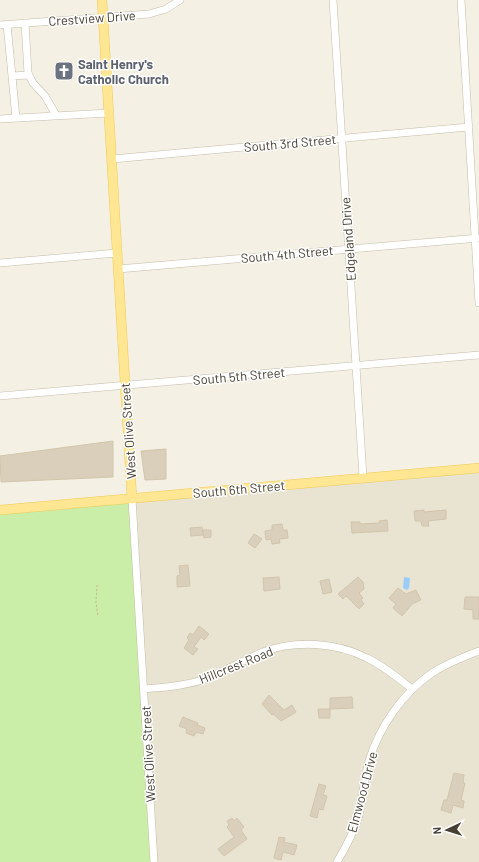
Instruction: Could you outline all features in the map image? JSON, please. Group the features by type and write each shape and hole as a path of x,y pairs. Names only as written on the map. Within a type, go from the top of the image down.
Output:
{"main road":[{"name":"West Olive Street","path":"102,0 132,499"},
{"name":"South 6th Street","path":"0,510 479,468"}],"street":[{"name":"Crestview Drive","path":"4,25 149,14 166,9 180,0"},
{"name":"Edgeland Drive","path":"333,0 363,477"},
{"path":"461,0 468,127 477,238 479,303"},
{"path":"25,23 29,75 33,83 46,96 56,115"},
{"path":"4,25 12,76 16,118"},
{"path":"12,76 29,75"},
{"path":"0,119 109,113"},
{"name":"South 3rd Street","path":"112,159 468,127"},
{"name":"South 4th Street","path":"118,269 477,238"},
{"path":"0,263 117,253"},
{"name":"South 5th Street","path":"0,396 479,355"},
{"name":"West Olive Street","path":"132,499 154,862"},
{"name":"Hillcrest Road","path":"144,689 191,683 205,679 263,652 296,645 307,645 337,647 367,658 385,669 412,690"},
{"name":"Elmwood Drive","path":"337,862 354,829 359,814 369,762 376,740 390,718 412,690 432,673 447,664 479,651"}],"path":[{"path":"97,585 96,603 98,617"}],"shaded area":[{"path":"479,469 479,862 153,862 132,499"}],"green space":[{"path":"132,499 154,862 0,862 0,513"}],"water":[{"path":"404,577 410,578 409,588 407,590 403,588"}],"building":[{"path":"113,441 113,477 1,482 0,456"},
{"path":"166,449 166,479 145,480 141,451"},
{"path":"424,510 424,512 446,510 446,519 428,521 429,526 422,526 421,521 415,521 414,511"},
{"path":"387,520 388,531 352,533 351,522 360,522 360,524 380,523 379,521"},
{"path":"282,524 283,530 287,530 288,538 279,539 280,543 272,544 271,539 266,540 265,531 272,530 272,525"},
{"path":"202,527 203,535 191,536 190,528"},
{"path":"203,530 211,530 211,537 204,538"},
{"path":"254,534 262,539 255,548 248,543"},
{"path":"188,565 190,586 177,587 177,576 180,575 179,566"},
{"path":"279,577 280,589 264,591 263,578"},
{"path":"358,577 363,582 364,589 359,593 363,598 361,600 364,604 359,609 346,596 343,599 338,594"},
{"path":"329,579 332,592 323,594 320,581"},
{"path":"398,588 406,594 416,590 421,600 412,604 402,616 393,608 396,604 389,598"},
{"path":"465,597 479,597 479,619 473,619 473,610 464,609"},
{"path":"199,626 209,634 204,640 201,637 194,647 198,649 193,655 184,648 189,640 187,638 190,633 193,635"},
{"path":"269,695 284,710 292,705 296,712 281,721 273,714 272,715 262,704"},
{"path":"352,697 353,708 330,709 330,698"},
{"path":"318,709 330,709 330,718 319,718"},
{"path":"183,717 198,723 197,725 205,728 203,734 196,732 194,736 186,733 187,729 179,726"},
{"path":"454,773 464,775 463,783 465,783 461,800 464,801 463,808 453,805 451,813 441,810 444,800 447,800"},
{"path":"319,784 326,786 323,795 327,796 323,810 319,809 317,818 310,816"},
{"path":"232,818 234,821 237,818 244,827 241,830 247,839 224,856 218,849 234,837 227,827 229,825 227,821"},
{"path":"279,837 285,838 284,842 297,845 294,855 283,852 281,860 274,858"}],"place":[{"name":"Saint Henry's Catholic Church","path":"64,71"}]}
